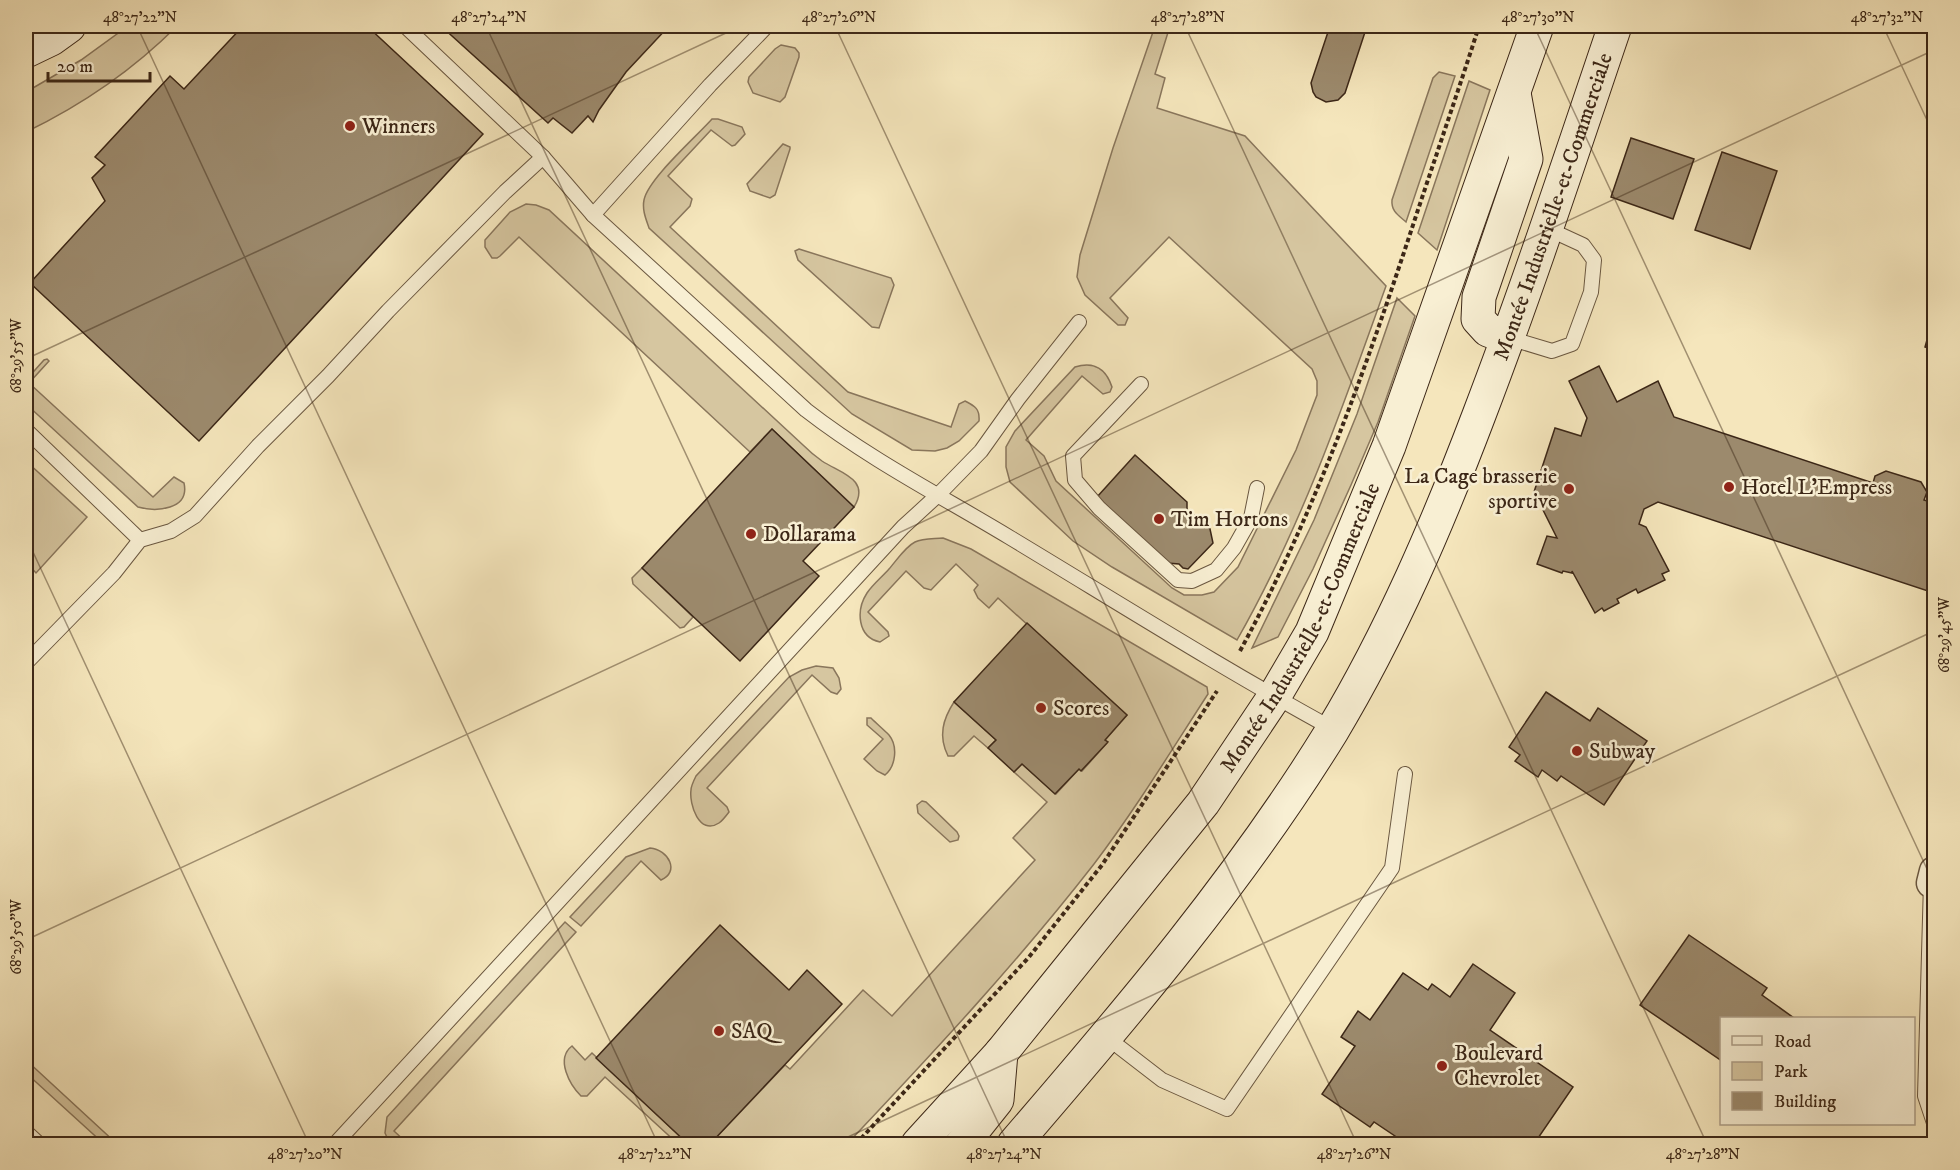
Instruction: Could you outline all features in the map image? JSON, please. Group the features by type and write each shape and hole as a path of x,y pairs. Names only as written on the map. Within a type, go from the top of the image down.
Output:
{"main road":[{"path":"26,51 51,39 69,26"},
{"name":"Montée Industrielle-et-Commerciale","path":"918,1144 1001,1053 1203,803 1274,697 1312,632 1389,446 1537,26"},
{"name":"Montée Industrielle-et-Commerciale","path":"1014,1144 1194,928 1285,802 1333,729 1380,643 1442,513 1509,338 1615,26"},
{"path":"1509,338 1488,330 1478,319 1479,297 1526,159 1514,92"},
{"path":"962,1144 997,1100 1001,1053"}],"lane":[{"path":"405,26 543,157 593,215 806,410 837,435 871,457 939,494 1274,697 1333,729"},
{"path":"593,215 710,84 767,26"},
{"path":"26,663 114,573 140,540 171,531 195,516 258,446 388,311 489,207 543,157"},
{"path":"1509,338 1552,351 1572,344 1591,292 1594,260 1589,252 1583,244 1546,228"},
{"path":"335,1144 895,536 981,451 1018,399 1079,322"},
{"path":"1141,384 1073,456 1075,480 1099,508 1179,580 1192,581 1216,570 1234,548 1251,518 1257,488"},
{"path":"26,430 140,540"},
{"path":"1105,1036 1162,1080 1227,1109 1392,868 1405,774"},
{"path":"1933,877 1925,1096 1935,1124"},
{"path":"26,1132 39,1144"}],"path":[{"path":"856,1144 1029,957 1102,865 1213,699 1248,636 1317,493 1348,415 1390,297 1479,26"}],"green space":[{"path":"128,26 177,26 125,72 87,98 26,132 26,92 81,60"},
{"path":"1155,26 1170,26 1155,74 1165,78 1157,108 1245,136 1386,286 1337,421 1301,510 1260,598 1237,640 1112,567 1073,541 1010,482 1006,467 1006,447 1015,431 1075,367 1088,365 1099,368 1110,381 1112,387 1110,392 1103,394 1082,376 1026,440 1044,456 1056,481 1172,588 1184,595 1202,595 1214,592 1238,567 1296,450 1317,395 1317,381 1312,369 1169,237 1110,298 1128,318 1125,325 1118,325 1085,295 1077,277 1080,255 1113,148"},
{"path":"781,45 795,48 799,57 785,97 780,102 753,93 748,82 749,77"},
{"path":"1439,72 1455,76 1406,222 1394,210 1392,200 1433,78"},
{"path":"1469,81 1490,90 1437,250 1418,233"},
{"path":"712,119 742,127 745,134 732,146 711,130 668,176 692,199 690,206 670,227 848,392 951,427 959,404 965,401 974,406 979,414 979,421 959,441 947,448 935,451 912,450 852,414 649,228 644,207 647,191 673,158"},
{"path":"783,144 790,149 775,195 770,198 750,191 747,184"},
{"path":"526,204 549,210 810,451 851,478 859,490 854,507 772,429 750,452 519,237 500,256 492,258 485,247 485,240 510,212"},
{"path":"799,249 891,278 894,285 879,328 872,327 798,260 795,251"},
{"path":"1397,298 1415,316 1378,422 1313,569 1278,637 1252,648 1314,520 1357,414"},
{"path":"47,359 49,361 29,383 153,497 174,477 184,483 182,499 177,504 162,509 138,507 26,404 26,380"},
{"path":"26,461 87,517 36,573 26,562"},
{"path":"943,538 971,549 1207,687 1208,694 1124,823 1065,901 974,1007 847,1144 710,1144 785,1065 790,1069 863,990 892,1016 1035,860 1013,838 1047,802 1014,772 1022,764 1056,794 1079,769 1082,771 1107,743 1105,740 1127,715 998,598 989,608 978,598 974,590 978,585 956,564 931,590 924,588 906,571 868,612 888,632 889,636 880,642 867,635 860,615 863,600 869,590 911,544 921,540"},
{"path":"642,568 693,617 684,627 680,628 633,584 632,578"},
{"path":"816,666 833,668 839,678 841,689 837,694 831,692 812,675 707,788 727,807 729,812 720,822 712,826 701,822 694,810 691,796 696,776 789,677"},
{"path":"954,702 996,740 988,748 974,736 954,756 948,756 943,742 943,728"},
{"path":"867,718 871,718 889,735 894,745 892,766 885,775 864,759 883,739 867,725"},
{"path":"922,801 926,802 957,832 958,840 950,842 918,813 917,805"},
{"path":"650,848 667,857 671,867 667,876 661,880 641,861 581,926 570,917 626,857"},
{"path":"565,922 576,932 394,1131 408,1144 390,1144 385,1133 387,1117"},
{"path":"572,1046 585,1060 592,1053 688,1144 678,1144 605,1077 587,1096 581,1096 569,1079 564,1065 567,1051"},
{"path":"26,1060 117,1144 104,1144 26,1073"}],"building":[{"path":"243,26 367,26 483,134 199,441 30,283 105,201 92,178 105,165 95,157 170,76 184,89"},
{"path":"441,26 669,26 626,72 593,122 588,116 572,133 553,118 548,123"},
{"path":"1330,26 1367,26 1345,93 1338,100 1326,102 1316,97 1311,83"},
{"path":"1631,138 1694,159 1673,219 1611,197"},
{"path":"1722,152 1777,171 1750,249 1695,230"},
{"path":"1934,315 1934,350 1925,347"},
{"name":"Hotel L'Empress","path":"1599,366 1617,402 1658,381 1674,417 1873,483 1875,476 1886,471 1921,482 1927,492 1924,500 1934,503 1934,593 1658,502 1644,509 1639,524 1646,527 1669,571 1662,574 1665,580 1638,593 1636,589 1617,599 1619,603 1604,611 1602,608 1595,613 1572,571 1572,573 1563,571 1562,573 1537,564 1547,536 1557,538 1534,492 1555,428 1581,436 1587,418 1569,381"},
{"name":"Dollarama","path":"772,429 854,507 803,561 819,576 740,661 642,568"},
{"name":"Tim Hortons","path":"1135,455 1187,502 1187,509 1210,529 1213,543 1188,569 1179,564 1167,563 1097,497"},
{"name":"Scores","path":"1027,623 1127,715 1105,740 1108,742 1055,794 1022,764 1014,772 988,748 996,740 954,702"},
{"name":"Subway","path":"1546,692 1590,721 1598,708 1647,741 1604,805 1561,776 1557,781 1542,770 1538,777 1515,761 1520,755 1509,747"},
{"name":"SAQ","path":"720,925 789,990 807,970 842,1004 710,1144 688,1144 596,1058"},
{"path":"1689,935 1767,988 1762,995 1793,1017 1720,1017 1720,1060 1640,1005"},
{"name":"Boulevard Chevrolet","path":"1473,964 1515,993 1490,1030 1573,1087 1534,1144 1407,1144 1374,1122 1370,1127 1322,1094 1355,1046 1341,1037 1358,1011 1370,1020 1403,973 1428,990 1432,984 1450,997"}],"place":[{"name":"Winners","path":"350,126"},
{"name":"Hotel L'Empress","path":"1729,487"},
{"name":"La Cage brasserie sportive","path":"1569,489"},
{"name":"Tim Hortons","path":"1159,519"},
{"name":"Dollarama","path":"751,534"},
{"name":"Scores","path":"1041,708"},
{"name":"Subway","path":"1577,751"},
{"name":"SAQ","path":"719,1031"},
{"name":"Boulevard Chevrolet","path":"1442,1066"}]}
